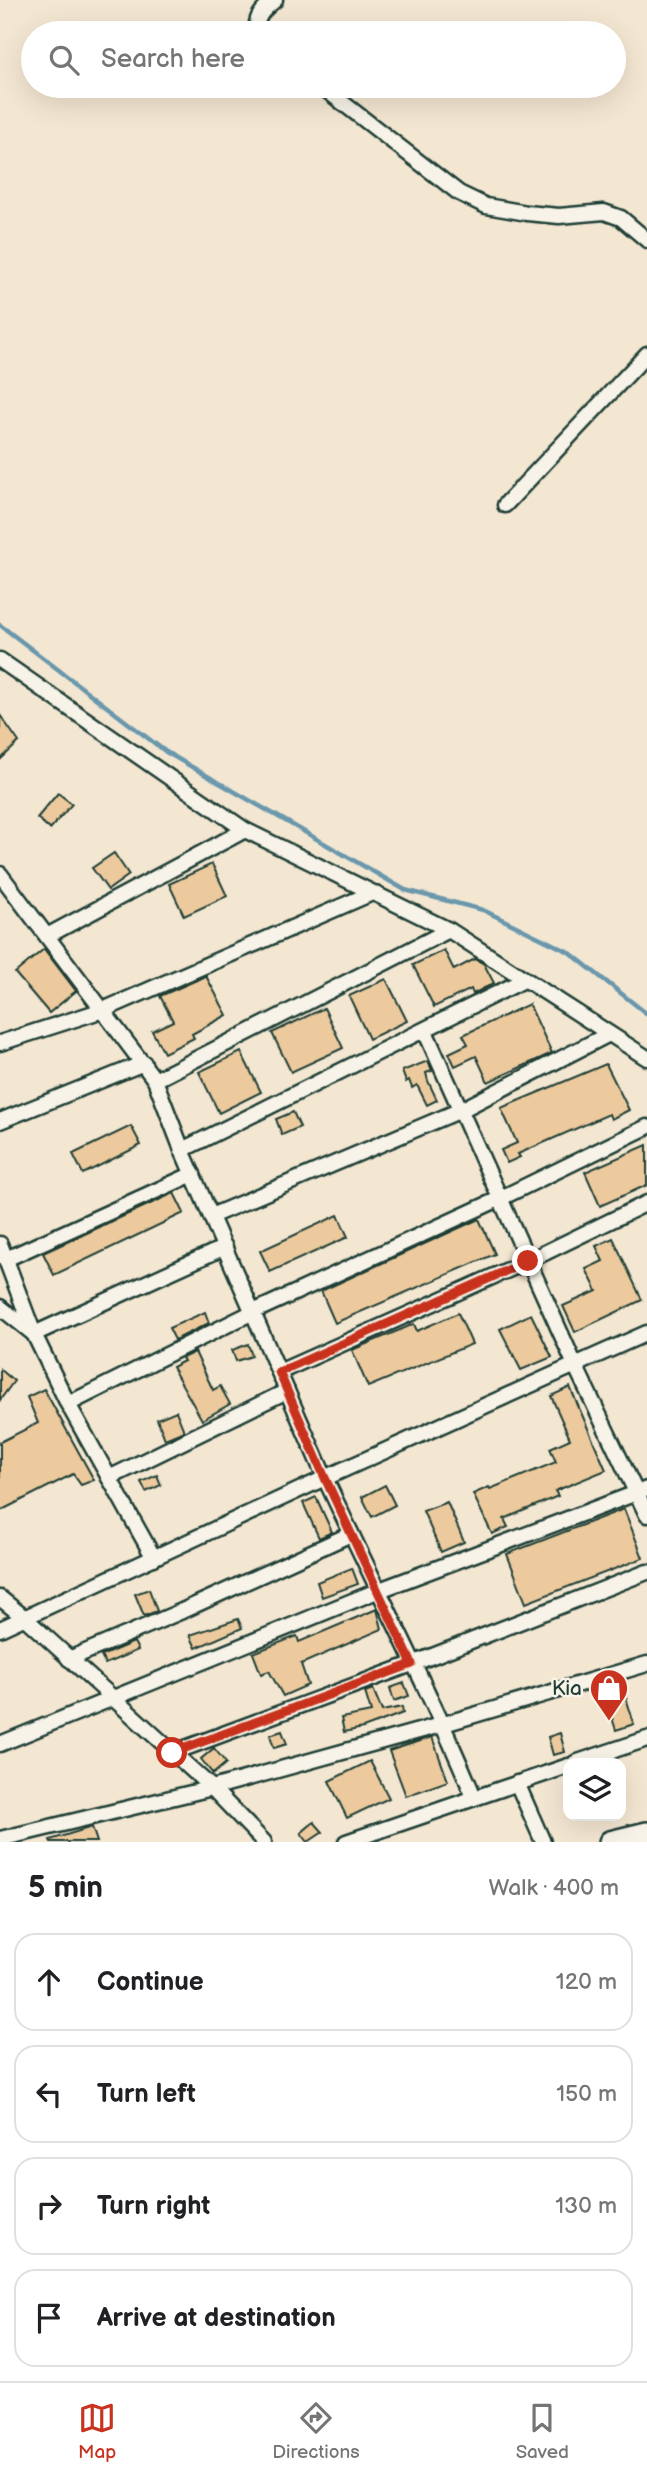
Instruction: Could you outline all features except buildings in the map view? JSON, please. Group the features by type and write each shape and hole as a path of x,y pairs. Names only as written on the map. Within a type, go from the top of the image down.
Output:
{"main road":[{"path":"610,1842 647,1833"}],"street":[{"path":"257,21 260,13 275,0"},
{"path":"336,98 459,193 486,206 559,216 604,212 621,218 647,240"},
{"path":"505,505 647,354"},
{"path":"0,660 245,830 449,930 647,1058"},
{"path":"47,936 245,830"},
{"path":"0,874 155,1080 192,1174 325,1478 443,1724 474,1797"},
{"path":"0,1043 103,1010 372,892"},
{"path":"155,1080 449,930"},
{"path":"182,1150 524,980"},
{"path":"425,1031 575,1365 642,1491 647,1516"},
{"path":"211,1216 461,1110 609,1034"},
{"path":"0,1121 144,1063"},
{"path":"68,1405 253,1312 499,1199 647,1127"},
{"path":"6,1259 192,1174"},
{"path":"279,1372 528,1261 647,1203"},
{"path":"0,1244 34,1334 68,1405 154,1558"},
{"path":"34,1334 225,1247"},
{"path":"0,1307 34,1334"},
{"path":"0,1629 325,1478 647,1333"},
{"path":"109,1478 287,1391"},
{"path":"0,1744 377,1591 642,1491"},
{"path":"69,1658 182,1611 351,1534"},
{"path":"172,1753 412,1664 647,1572"},
{"path":"0,1598 212,1788 264,1842"},
{"path":"0,1839 212,1788 647,1664"},
{"path":"590,1758 647,1739"},
{"path":"346,1842 563,1768"},
{"path":"517,1783 543,1842"}],"waterway":[{"path":"0,625 166,752 405,890 483,910 569,952 647,1014"}],"place":[{"name":"Kia","path":"609,1722"}],"route":[{"path":"172,1753 412,1664 279,1372 528,1261"}]}
